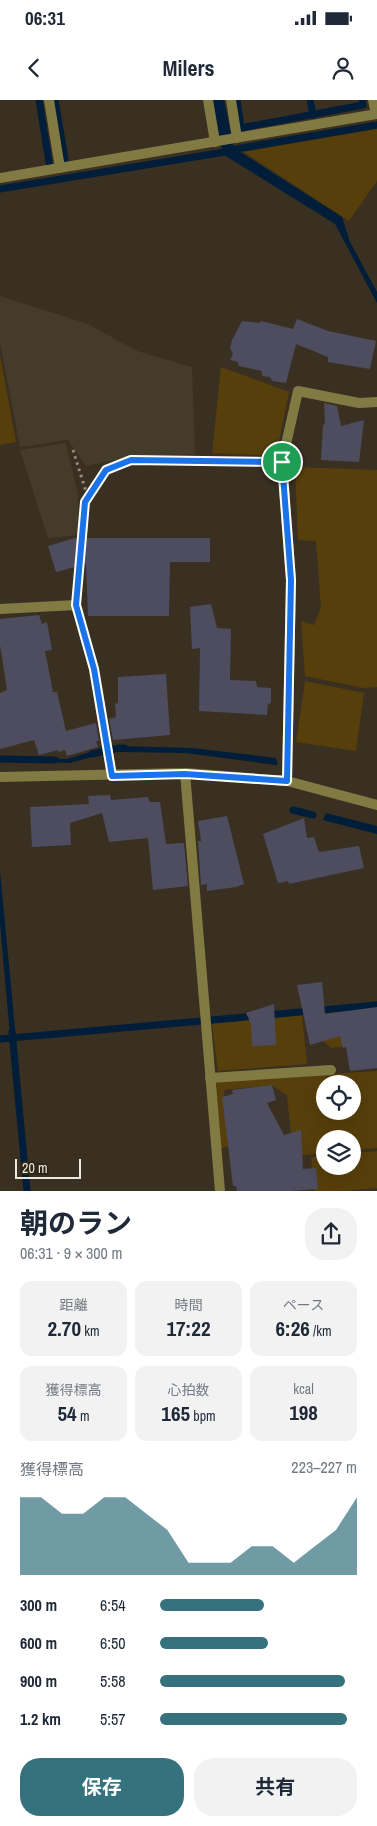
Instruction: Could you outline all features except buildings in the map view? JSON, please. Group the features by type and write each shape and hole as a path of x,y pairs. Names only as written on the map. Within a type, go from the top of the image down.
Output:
{"street":[{"path":"49,100 60,168"},
{"path":"208,100 215,142"},
{"path":"231,100 237,138"},
{"path":"0,178 376,114 374,100"},
{"path":"287,781 291,580 282,462 298,391 359,403 377,402"},
{"path":"0,609 76,605 94,669 112,776"},
{"path":"185,774 220,1191"},
{"path":"0,777 185,774 287,781 377,805"},
{"path":"210,1078 331,1070"}],"path":[{"path":"73,450 88,498"},
{"path":"76,605 85,502 106,470 131,460 282,462"}],"shaded area":[{"path":"377,129 377,181 349,221 244,152"},
{"path":"0,296 88,324 137,351 192,367 195,454 134,456 86,466 68,440 20,447 0,342"},
{"path":"0,355 16,442 0,445"},
{"path":"221,367 289,392 276,456 212,453"},
{"path":"66,443 78,495 78,535 48,538 20,450"},
{"path":"295,467 377,470 377,687 363,688 305,676 301,621 314,625 321,608 316,541 298,540"},
{"path":"305,681 364,693 356,751 296,742"},
{"path":"345,1010 346,1046 331,1048 313,1032 311,1013"},
{"path":"302,1015 307,1064 218,1071 212,1024"},
{"path":"377,1071 377,1148 361,1149 361,1130 316,1130 316,1154 293,1156 287,1095 272,1085 224,1090 228,1147 221,1148 216,1081"},
{"path":"377,1151 377,1188 314,1191 311,1157 316,1157 316,1175 361,1175 361,1152"}],"water":[{"path":"213,100 224,100 234,148 342,217 350,242 377,292 377,303 335,224 226,156 221,146"},
{"path":"118,746 192,748 276,758 278,764 186,753 118,752"},
{"path":"100,749 102,754 70,763 46,762 47,758 67,759"},
{"path":"326,813 377,826 377,834 323,820"},
{"path":"0,871 16,1039 0,1041 0,1036 10,1035 0,923"}],"waterway":[{"path":"39,100 49,162"},
{"path":"55,100 65,159"},
{"path":"237,100 241,128 363,105 362,100"},
{"path":"310,100 313,115"},
{"path":"230,150 377,125"},
{"path":"0,189 231,151"},
{"path":"92,754 125,748"},
{"path":"0,759 55,760"},
{"path":"293,810 313,815"},
{"path":"267,1015 377,1005"},
{"path":"212,1020 257,1016"},
{"path":"0,1039 201,1021"},
{"path":"12,1032 27,1191"}],"route":[{"path":"131,460 282,462 291,580 287,781 185,774 112,776 94,669 76,605 85,502 106,470 131,460"}]}
